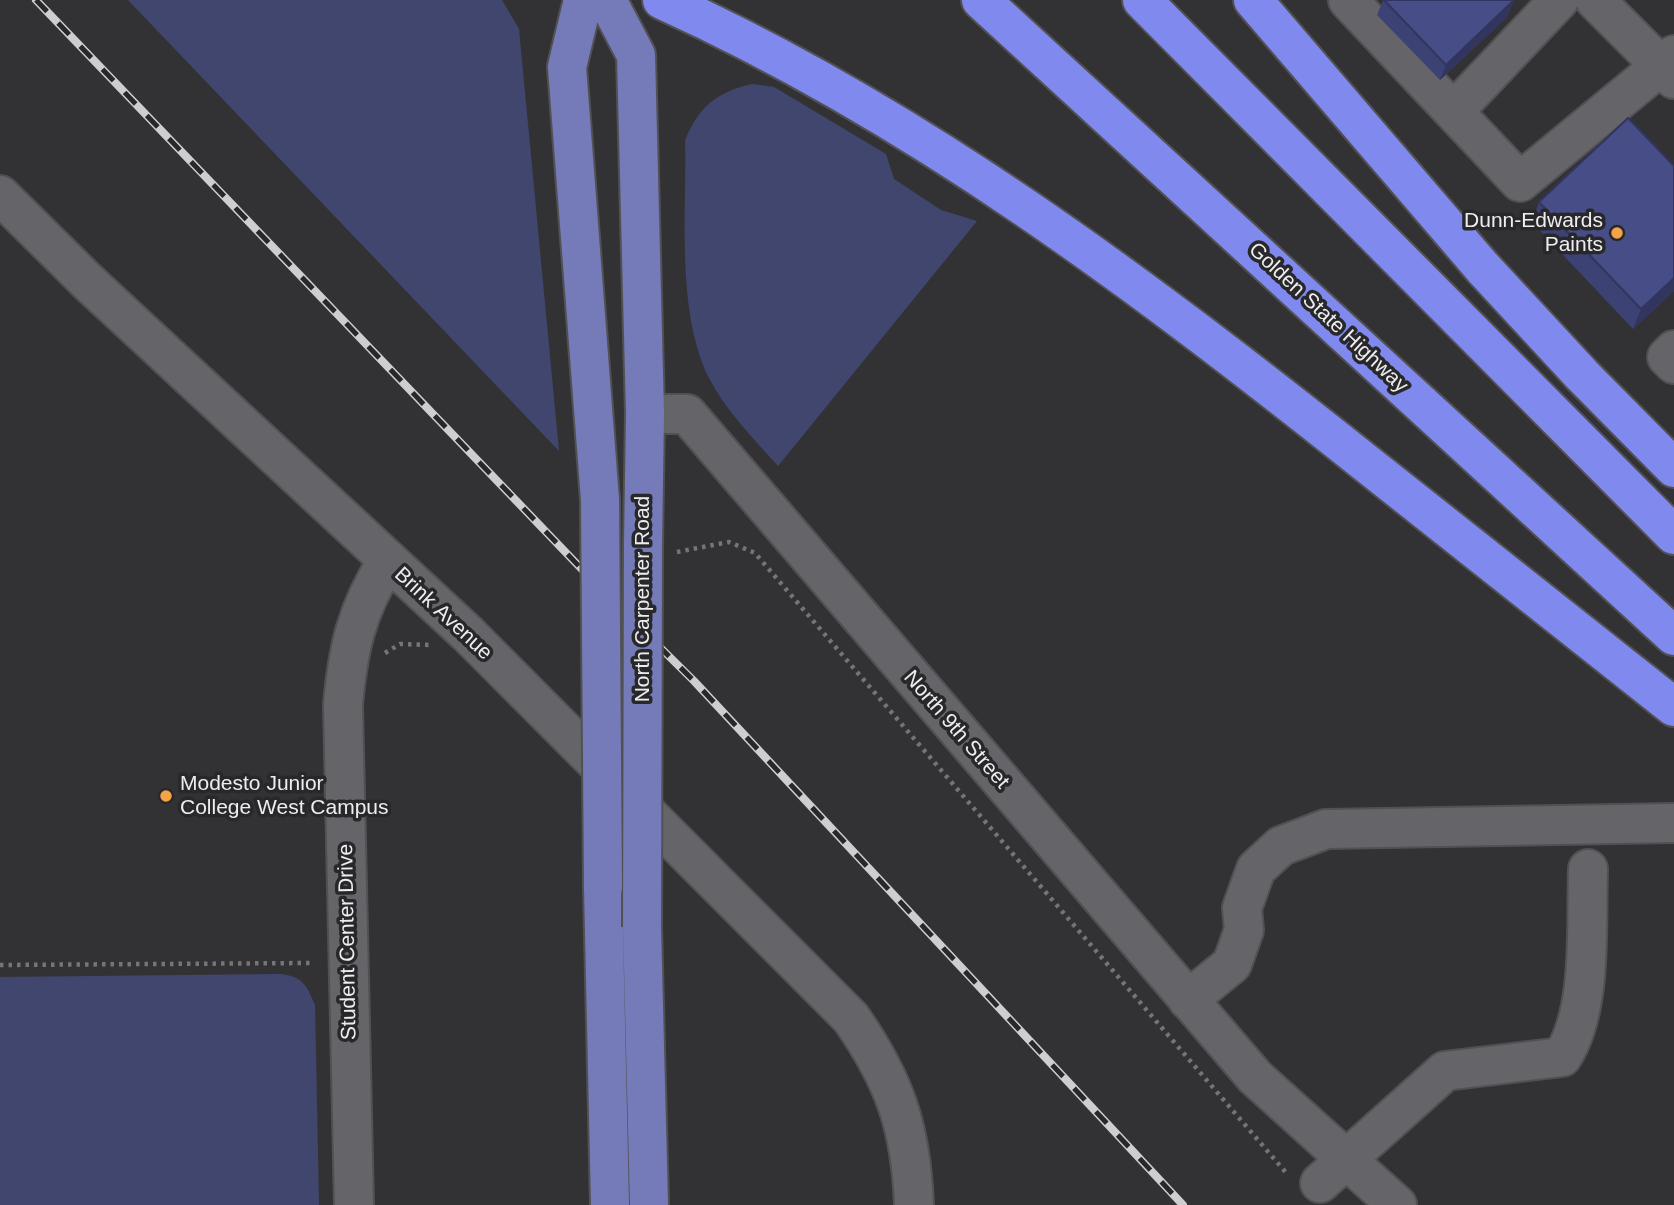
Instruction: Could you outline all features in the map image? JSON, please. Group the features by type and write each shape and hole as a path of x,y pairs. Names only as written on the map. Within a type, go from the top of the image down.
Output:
{"highway":[{"path":"662,0 756,46 992,183 1126,277 1237,361 1674,707"},
{"name":"Golden State Highway","path":"981,0 1674,636"},
{"path":"1142,0 1674,536"},
{"path":"1253,0 1482,267 1581,375 1674,468"}],"main road":[{"name":"North Carpenter Road","path":"583,0 567,67 600,500 603,887 610,1205"},
{"name":"North Carpenter Road","path":"607,0 636,55 645,414 658,552 642,927 649,1205"}],"street":[{"path":"1454,111 1559,0"},
{"path":"1361,4 1520,182 1669,66 1595,0"},
{"name":"Brink Avenue","path":"0,195 87,281 387,562 468,634 851,1018 871,1046 901,1109 908,1136 914,1205"},
{"path":"1674,350 1667,356 1674,364"},
{"name":"North 9th Street","path":"645,414 687,414 1255,1077 1323,1181 1397,1205"},
{"name":"Student Center Drive","path":"354,1205 343,705 352,636 363,604 387,562"},
{"path":"1188,1000 1232,964 1244,930 1242,908 1256,869 1281,846 1326,829 1674,823"},
{"path":"1323,1181 1445,1071 1562,1057 1573,1041 1584,982 1588,869"}],"path":[{"path":"658,552 676,553 729,542 755,552 1323,1181"},
{"path":"381,658 400,645 421,643 433,646"},
{"path":"0,965 310,963"}],"shaded area":[{"path":"128,0 502,0 519,29 559,451"},
{"path":"752,84 774,87 886,154 894,179 941,210 977,221 778,466 732,413 709,378 699,352 687,293 685,141 696,119 710,103 740,87"},
{"path":"280,974 294,977 303,983 315,1005 319,1205 0,1205 0,977"}],"building":[{"path":"1384,0 1512,0 1513,1 1446,65"},
{"path":"1628,118 1674,166 1674,278 1641,309 1539,202"}],"railway":[{"path":"36,0 597,585 694,681 1183,1205"}],"place":[{"name":"Dunn-Edwards Paints","path":"1617,233"},
{"name":"Modesto Junior College West Campus","path":"166,796"}]}
